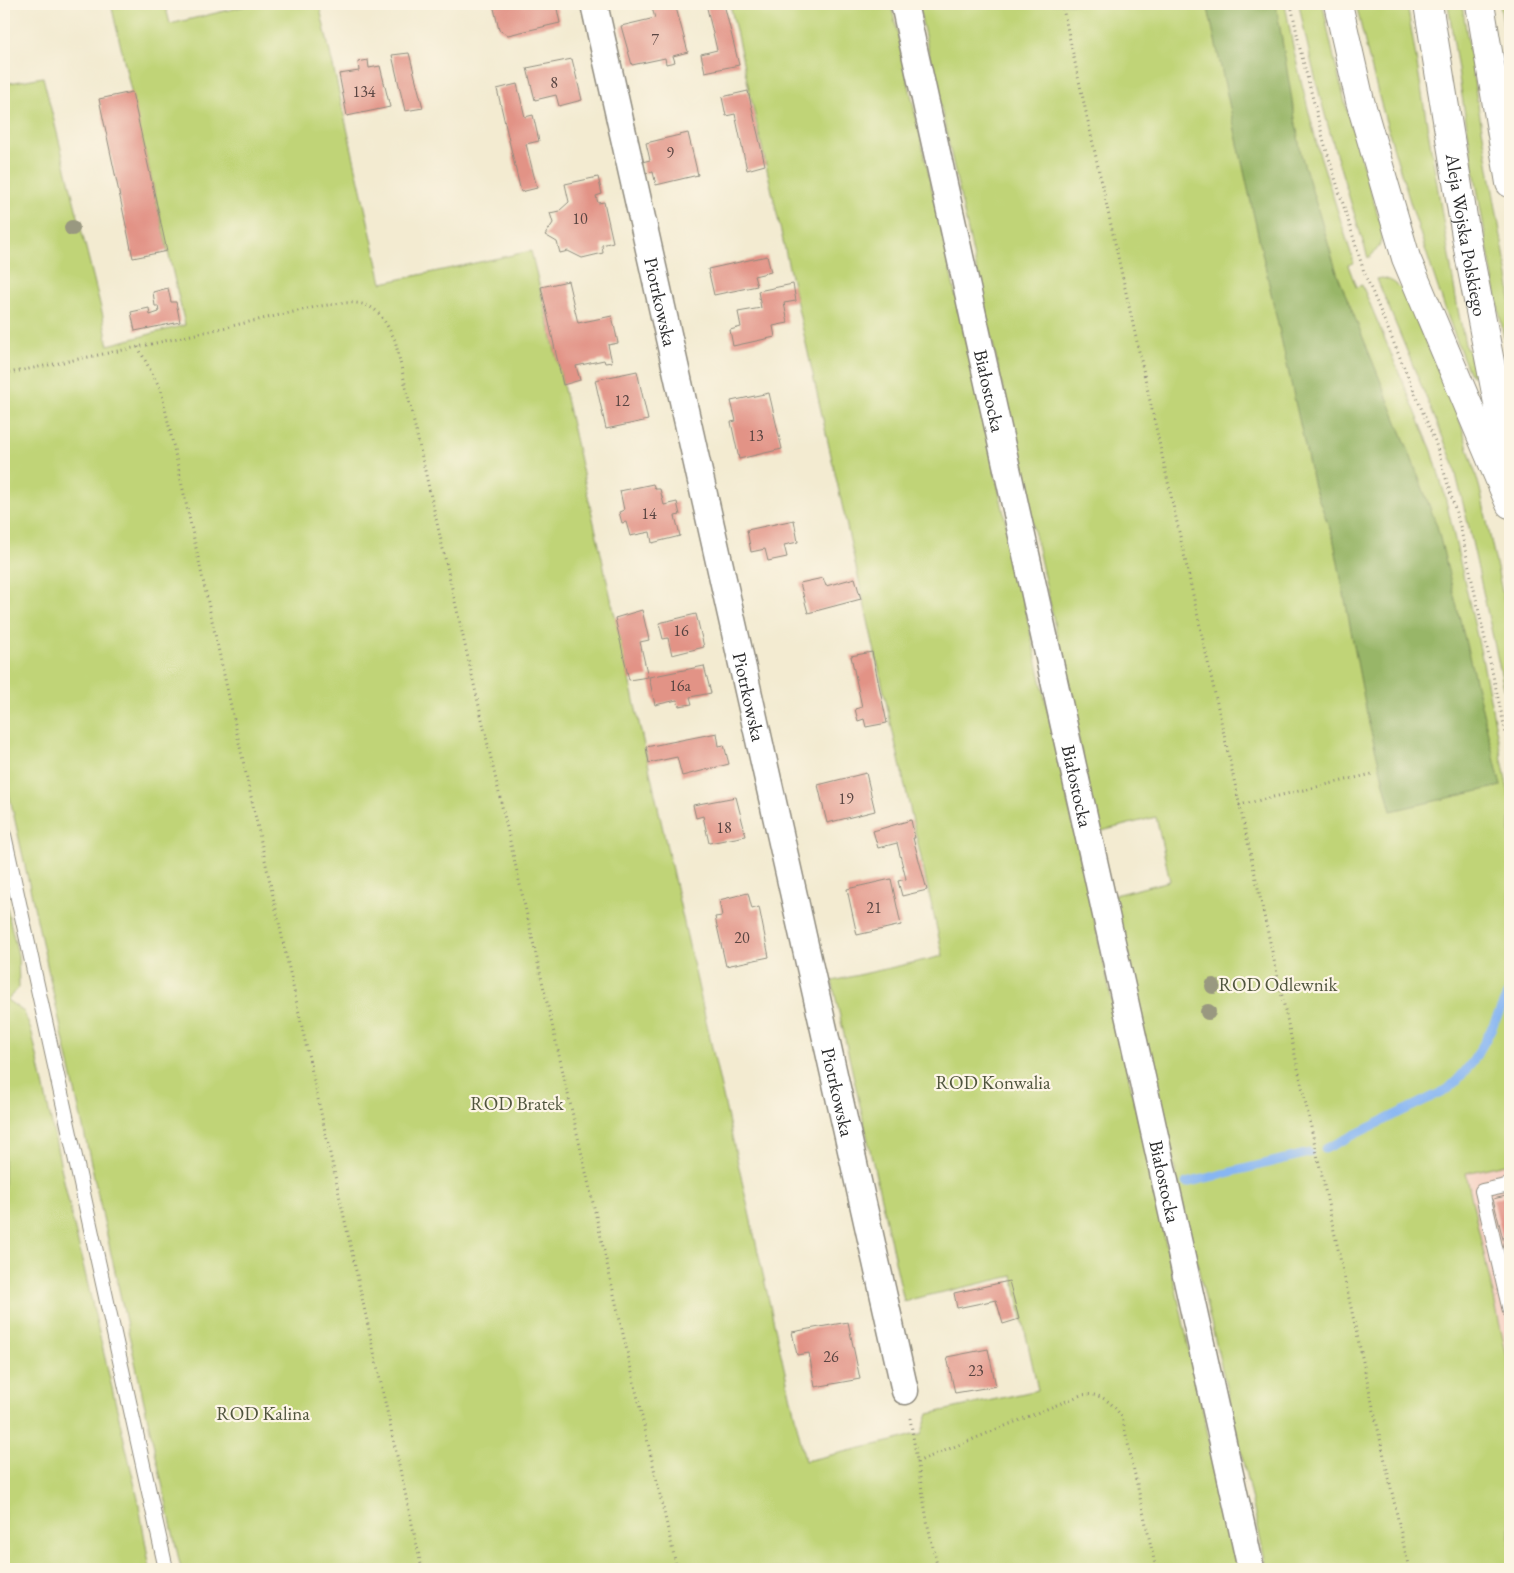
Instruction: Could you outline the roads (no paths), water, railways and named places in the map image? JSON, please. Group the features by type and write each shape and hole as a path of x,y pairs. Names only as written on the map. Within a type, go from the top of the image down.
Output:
{"main road":[{"path":"1338,4 1360,101 1406,258 1510,504"},
{"name":"Aleja Wojska Polskiego","path":"1428,4 1468,244 1510,465"},
{"path":"1480,4 1510,183"}],"street":[{"name":"Piotrkowska","path":"594,4 905,1391"},
{"name":"Białostocka","path":"904,4 1251,1569"}],"lane":[{"path":"4,835 166,1569"},
{"path":"1510,1185 1482,1191 1510,1311"}],"waterway":[{"path":"1325,1149 1448,1089 1477,1055 1510,989"},
{"path":"1186,1183 1309,1153"}],"park label":[{"name":"ROD Odlewnik","path":"1278,984"},
{"name":"ROD Konwalia","path":"993,1082"},
{"name":"ROD Bratek","path":"517,1103"},
{"name":"ROD Kalina","path":"263,1413"}]}
